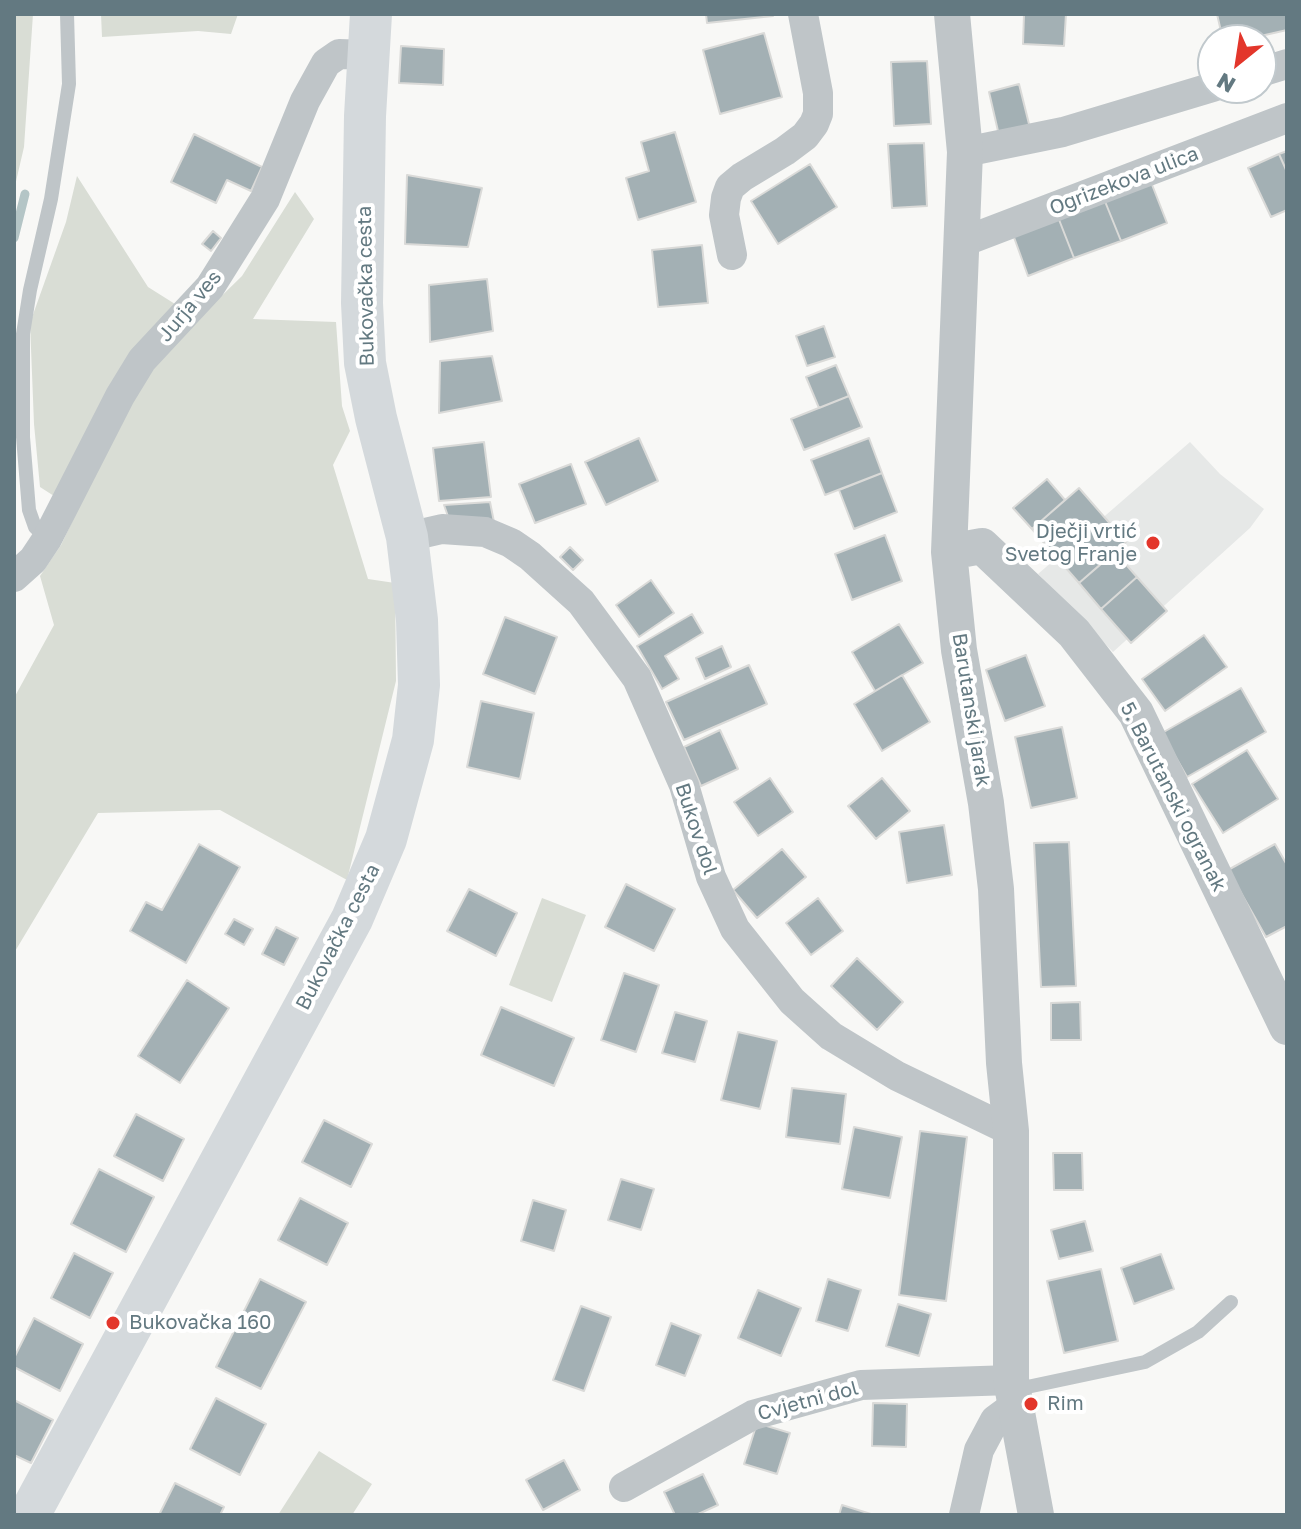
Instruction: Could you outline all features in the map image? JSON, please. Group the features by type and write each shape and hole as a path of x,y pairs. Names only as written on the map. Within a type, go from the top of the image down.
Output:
{"main road":[{"name":"Bukovačka cesta","path":"29,1515 352,919 386,839 413,740 419,685 417,620 407,537 365,363 362,303 365,116 371,14"}],"street":[{"path":"732,255 724,215 730,187 805,136 818,114 818,93 803,14"},
{"name":"Barutanski jarak","path":"952,14 965,152 949,552 959,650 986,803 996,889 1004,1063 1011,1131 1013,1392 1036,1515"},
{"name":"Jurja ves","path":"14,577 33,560 47,539 142,360 210,287 265,199 305,101 326,63 339,54 369,55"},
{"path":"965,152 1088,125 1197,92"},
{"name":"Ogrizekova ulica","path":"960,243 1287,118"},
{"name":"Bukov dol","path":"407,537 442,529 485,532 521,550 581,602 637,678 684,785 711,877 735,929 792,1001 831,1036 897,1076 1011,1131"},
{"name":"5. Barutanski ogranak","path":"949,552 982,546 1074,633 1136,713 1287,1027"},
{"name":"Cvjetni dol","path":"624,1487 753,1415 861,1385 1013,1392"},
{"path":"964,1515 979,1450 1013,1392"}],"lane":[{"path":"47,539 35,527 29,510 23,437 23,334 51,199 69,84 67,14"},
{"path":"1013,1392 1145,1362 1198,1332 1231,1302"}],"shaded area":[{"path":"14,14 33,14 24,147 14,190"},
{"path":"101,14 238,14 231,34 198,31 102,37"},
{"path":"77,176 148,287 175,304 54,496 40,487 30,323 66,222"},
{"path":"295,192 314,219 253,319 336,322 342,406 350,431 333,465 368,579 395,583 396,681 347,880 220,810 98,813 14,953 14,698 54,625 40,576 61,545 116,429 150,372 242,276"},
{"name":"Dječji vrtić Svetog Franje","path":"1190,442 1220,474 1264,509 1250,528 1113,652 1038,574"},
{"path":"542,898 586,915 552,1002 509,985"},
{"path":"319,1451 372,1484 352,1515 278,1515"}],"building":[{"path":"706,14 773,14 773,16 707,23"},
{"path":"1024,14 1066,14 1064,46 1023,44"},
{"path":"1217,14 1287,14 1287,30 1277,32 1277,24 1219,24"},
{"path":"764,33 782,97 720,114 703,50"},
{"path":"401,46 444,49 443,85 399,83"},
{"path":"927,61 931,124 894,126 891,62"},
{"path":"1019,84 1032,136 1001,144 989,92"},
{"path":"675,132 696,202 638,220 626,178 649,171 641,142"},
{"path":"194,134 262,167 251,191 227,180 216,203 171,182"},
{"path":"924,143 927,206 892,208 888,144"},
{"path":"1287,151 1287,172 1279,154"},
{"path":"1279,154 1287,172 1287,210 1271,217 1248,168"},
{"path":"810,164 837,207 778,244 751,201"},
{"path":"407,175 482,188 468,247 405,244"},
{"path":"1149,177 1167,223 1121,241 1102,194"},
{"path":"1102,194 1121,241 1074,258 1056,212"},
{"path":"1056,212 1074,258 1028,276 1011,229"},
{"path":"213,231 221,238 211,251 202,244"},
{"path":"702,245 708,303 658,307 652,250"},
{"path":"487,279 493,331 430,342 429,285"},
{"path":"824,326 835,357 807,366 796,336"},
{"path":"492,356 502,401 439,413 440,361"},
{"path":"836,365 849,396 819,408 806,377"},
{"path":"849,396 862,427 804,450 791,419"},
{"path":"639,438 658,481 606,505 585,462"},
{"path":"869,438 882,473 825,495 811,460"},
{"path":"484,442 491,497 439,501 433,448"},
{"path":"571,464 586,504 535,523 519,484"},
{"path":"882,473 897,512 854,529 839,490"},
{"path":"1047,479 1065,500 1032,529 1013,508"},
{"path":"1079,488 1126,542 1079,583 1032,529"},
{"path":"490,502 494,522 450,522 444,505"},
{"path":"885,535 902,581 852,600 835,554"},
{"path":"570,547 583,560 573,570 560,557"},
{"path":"1115,552 1137,577 1101,609 1079,583"},
{"path":"1137,577 1167,611 1131,643 1101,609"},
{"path":"651,580 674,613 639,637 616,605"},
{"path":"692,614 703,633 665,656 679,679 662,689 637,646"},
{"path":"505,617 557,637 535,694 483,674"},
{"path":"899,624 923,663 875,691 852,652"},
{"path":"1204,635 1227,667 1165,711 1142,679"},
{"path":"722,646 731,667 705,679 696,658"},
{"path":"1026,655 1045,706 1005,721 986,670"},
{"path":"749,665 767,704 684,740 666,702"},
{"path":"902,675 930,722 882,751 854,704"},
{"path":"1241,688 1266,732 1187,777 1162,733"},
{"path":"481,701 534,713 520,779 467,767"},
{"path":"1062,727 1077,798 1031,808 1015,737"},
{"path":"720,730 738,769 701,786 684,747"},
{"path":"1247,750 1278,799 1223,833 1192,784"},
{"path":"770,778 793,812 758,836 734,802"},
{"path":"882,778 910,811 876,839 848,806"},
{"path":"944,825 952,875 907,883 899,832"},
{"path":"1069,842 1076,986 1041,987 1034,843"},
{"path":"199,844 240,867 186,963 130,931 146,902 162,910"},
{"path":"1275,844 1287,865 1287,926 1266,937 1228,870"},
{"path":"782,849 806,877 757,918 733,890"},
{"path":"626,884 675,909 654,951 605,927"},
{"path":"469,889 517,913 496,956 447,931"},
{"path":"818,898 843,931 811,955 786,923"},
{"path":"234,919 253,929 244,945 225,934"},
{"path":"276,927 298,938 284,965 262,954"},
{"path":"857,958 903,1002 877,1030 831,986"},
{"path":"624,973 659,985 636,1052 601,1040"},
{"path":"187,980 229,1008 180,1083 138,1056"},
{"path":"1080,1002 1081,1040 1051,1040 1051,1003"},
{"path":"501,1007 574,1038 554,1086 481,1055"},
{"path":"675,1012 707,1021 695,1062 662,1053"},
{"path":"738,1032 777,1041 760,1109 721,1100"},
{"path":"792,1088 846,1094 840,1144 786,1137"},
{"path":"136,1114 184,1139 163,1181 114,1156"},
{"path":"324,1120 372,1144 351,1187 302,1162"},
{"path":"854,1127 902,1137 890,1198 842,1189"},
{"path":"920,1131 967,1137 946,1301 899,1295"},
{"path":"1053,1153 1082,1153 1083,1190 1054,1190"},
{"path":"99,1169 154,1197 126,1252 71,1224"},
{"path":"621,1179 654,1189 641,1230 608,1220"},
{"path":"300,1198 348,1223 327,1265 278,1240"},
{"path":"533,1200 566,1210 554,1251 521,1241"},
{"path":"1085,1221 1093,1251 1059,1259 1051,1230"},
{"path":"74,1253 113,1273 90,1318 51,1298"},
{"path":"1161,1254 1174,1289 1134,1304 1121,1268"},
{"path":"1101,1269 1118,1341 1064,1353 1047,1281"},
{"path":"260,1279 306,1302 261,1389 216,1367"},
{"path":"828,1279 861,1290 848,1331 816,1321"},
{"path":"758,1290 801,1308 781,1356 738,1338"},
{"path":"898,1304 931,1314 919,1356 886,1346"},
{"path":"581,1306 611,1317 584,1391 553,1380"},
{"path":"34,1318 83,1344 60,1391 14,1367 14,1358"},
{"path":"671,1323 701,1335 685,1376 656,1365"},
{"path":"216,1398 266,1424 240,1475 190,1449"},
{"path":"14,1400 53,1420 31,1463 14,1455"},
{"path":"873,1403 907,1404 906,1447 872,1446"},
{"path":"757,1423 790,1433 777,1474 744,1464"},
{"path":"564,1460 580,1490 543,1510 526,1480"},
{"path":"703,1474 718,1505 696,1515 675,1515 664,1492"},
{"path":"175,1483 224,1507 220,1515 159,1515"},
{"path":"842,1505 874,1515 839,1515"}],"waterway":[{"path":"14,238 25,194"}],"place":[{"name":"Dječji vrtić Svetog Franje","path":"1153,543"},
{"name":"Bukovačka 160","path":"113,1323"},
{"name":"Rim","path":"1031,1404"}]}
